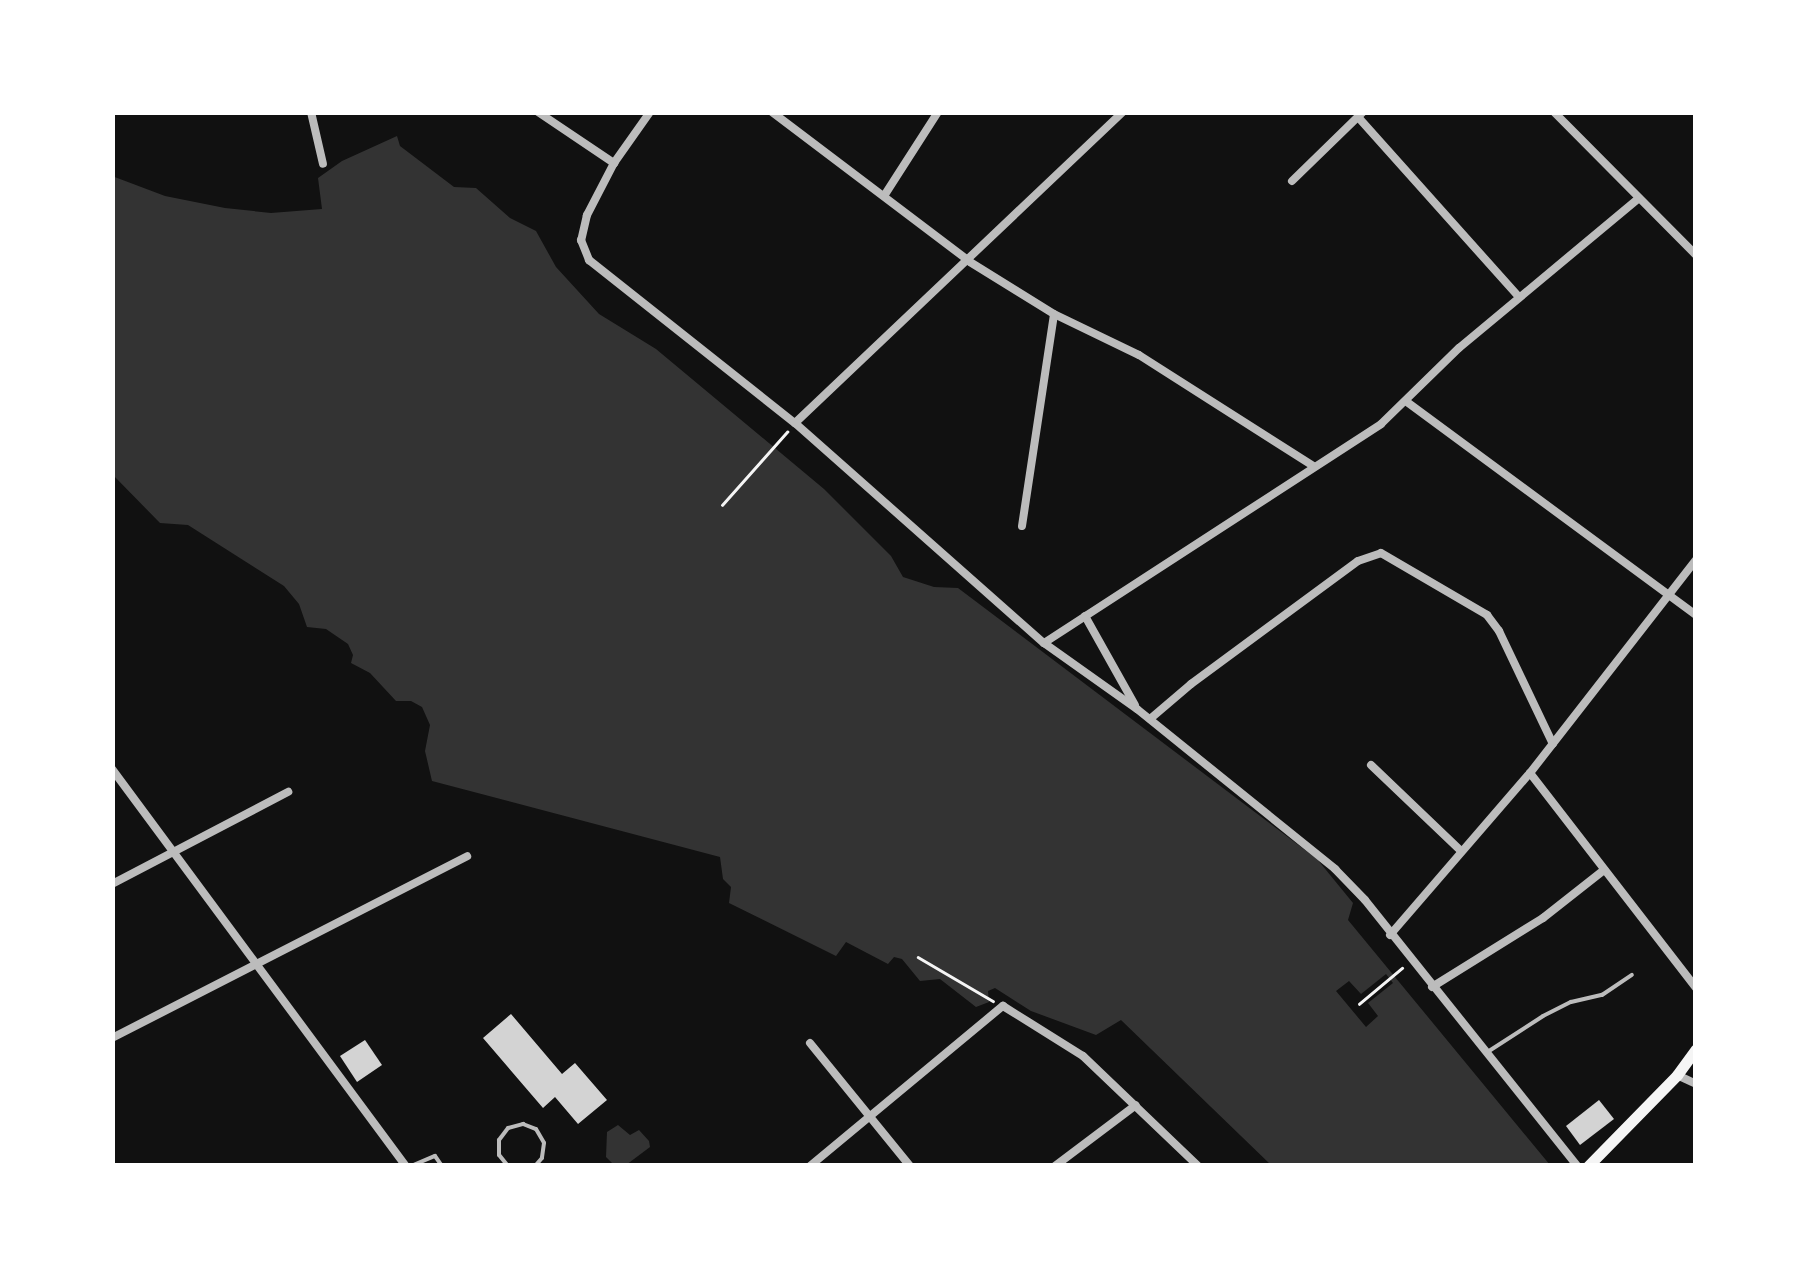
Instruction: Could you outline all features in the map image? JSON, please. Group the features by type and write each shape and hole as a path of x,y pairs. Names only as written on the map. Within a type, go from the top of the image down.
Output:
{"main road":[{"path":"1588,1166 1677,1075 1696,1049"}],"street":[{"path":"311,112 323,164"},
{"path":"538,112 614,164"},
{"path":"650,112 614,164 582,231 581,246 589,260 795,423 1044,643 1150,719 1336,869 1577,1166"},
{"path":"772,112 970,262 1054,314 1138,355 1313,466"},
{"path":"884,196 938,112"},
{"path":"795,423 970,262 1122,112"},
{"path":"1554,112 1696,255"},
{"path":"1292,181 1361,115 1518,296"},
{"path":"1044,643 1381,424 1458,348 1638,199"},
{"path":"1022,526 1054,314"},
{"path":"1407,402 1696,615"},
{"path":"1150,719 1190,684 1358,560 1381,553 1486,616 1509,650 1553,744"},
{"path":"1390,935 1530,773 1696,560"},
{"path":"1085,616 1137,709"},
{"path":"1371,765 1461,851"},
{"path":"112,769 408,1166"},
{"path":"1530,773 1696,988"},
{"path":"112,884 288,792"},
{"path":"112,1038 467,856"},
{"path":"1432,987 1544,918 1604,870"},
{"path":"810,1166 1003,1006 1055,1035 1136,1105 1198,1166"},
{"path":"810,1043 910,1166"},
{"path":"1677,1075 1696,1084"},
{"path":"1055,1166 1136,1105"}],"lane":[{"path":"1485,1054 1542,1016 1571,1002 1602,995 1632,975"},
{"path":"503,1164 499,1140 508,1128 522,1124 536,1130 544,1143 542,1158 535,1166"},
{"path":"408,1166 435,1156 442,1166"}],"path":[{"path":"722,505 795,423"},
{"path":"918,958 1003,1006"},
{"path":"1359,1004 1412,961"}],"shaded area":[{"path":"397,136 400,146 454,187 476,188 510,218 536,231 556,267 599,314 656,349 824,489 891,556 903,577 934,587 958,588 1317,859 1353,903 1348,920 1550,1165 1271,1165 1121,1020 1096,1035 1031,1011 995,988 988,991 989,1002 976,1007 940,979 920,981 902,959 894,957 888,964 846,942 836,956 729,903 731,887 723,879 720,857 432,781 425,751 430,725 422,707 411,701 396,701 370,673 351,663 353,655 348,644 326,629 307,627 299,604 284,586 188,525 160,523 113,475 112,176 165,196 225,208 271,213 322,209 318,178 342,161"},
{"path":"618,1125 630,1135 639,1130 649,1141 650,1147 626,1165 614,1165 606,1157 607,1132"}],"pier":[{"path":"1386,974 1393,983 1368,1003 1378,1016 1366,1027 1336,991 1349,981 1361,994"}],"building":[{"path":"511,1014 562,1074 575,1063 607,1100 578,1124 555,1097 543,1108 483,1038"},
{"path":"365,1040 382,1065 357,1082 340,1056"},
{"path":"1599,1100 1614,1119 1580,1145 1566,1126"}]}
